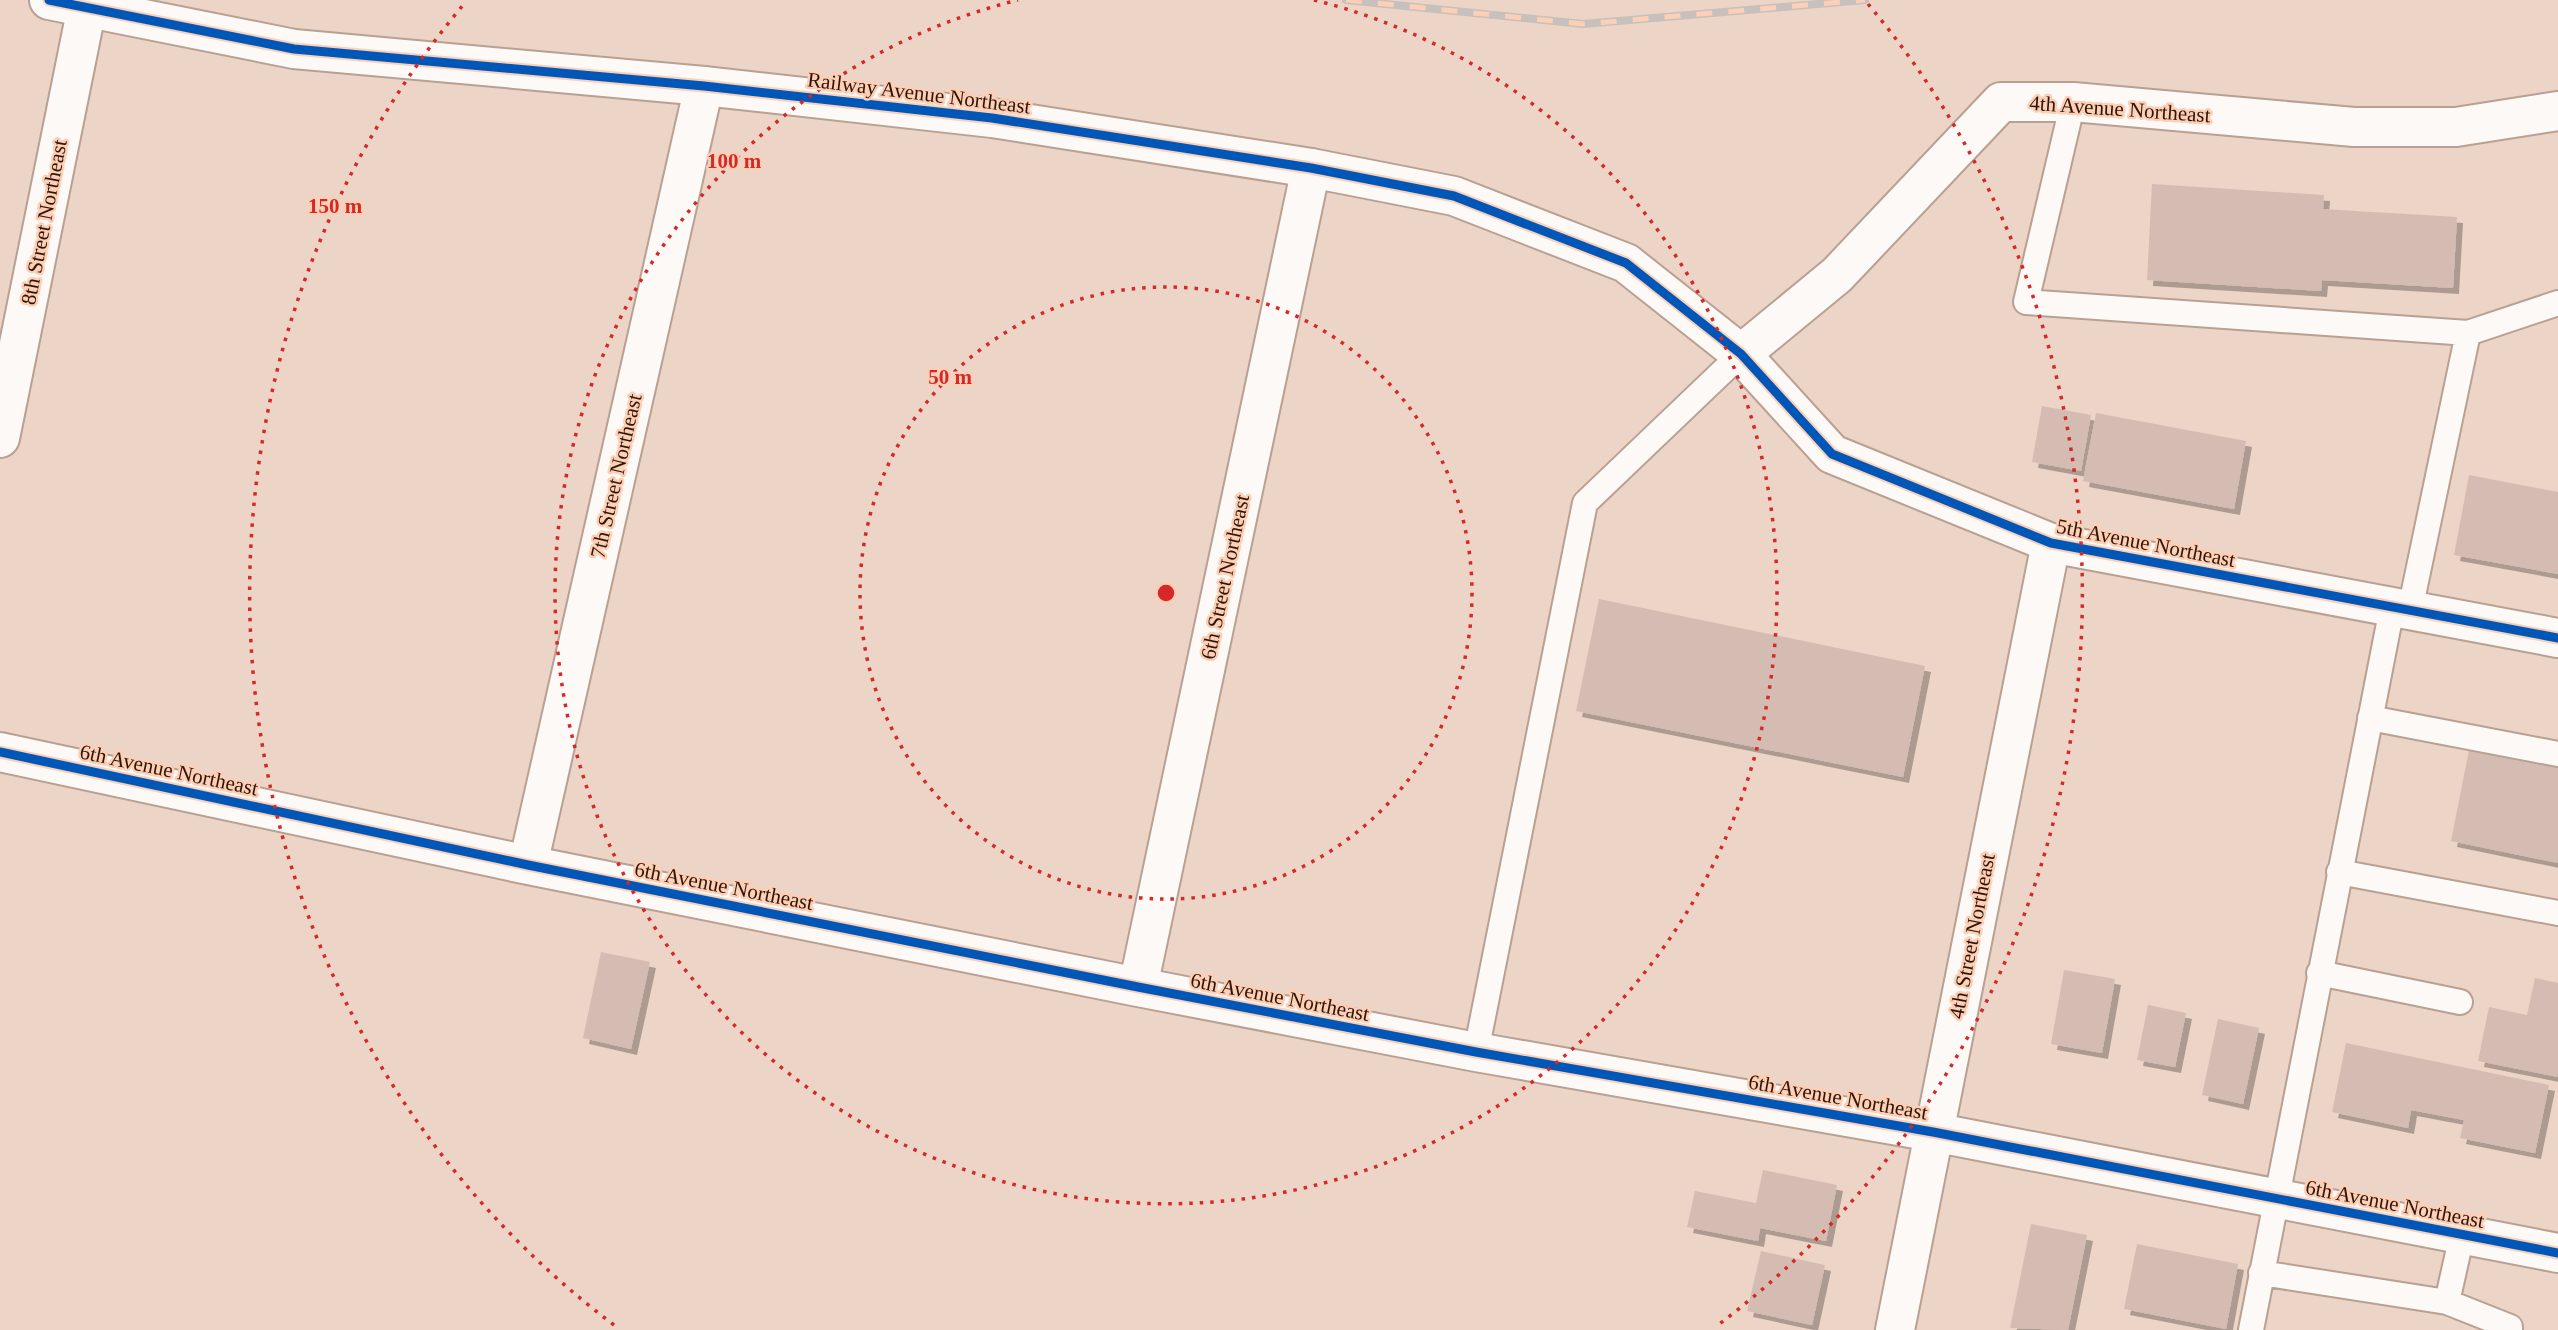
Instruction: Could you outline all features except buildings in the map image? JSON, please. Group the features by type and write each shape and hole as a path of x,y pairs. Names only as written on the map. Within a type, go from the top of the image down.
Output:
{"street":[{"name":"Railway Avenue Northeast","path":"49,0 293,49 704,86 992,118 1311,168 1454,196 1626,263 1741,354"},
{"name":"8th Street Northeast","path":"0,438 87,7"},
{"name":"7th Street Northeast","path":"528,865 704,86"},
{"name":"4th Avenue Northeast","path":"1741,354 1837,275 2001,102 2073,103 2354,127 2456,127 2558,111"},
{"name":"6th Street Northeast","path":"1138,987 1311,168"},
{"name":"5th Avenue Northeast","path":"1741,354 1832,454 2051,543 2558,638"},
{"name":"4th Street Northeast","path":"1895,1330 2051,543"},
{"name":"6th Avenue Northeast","path":"0,752 528,865 1138,987 1476,1052 1933,1132 2558,1253"}],"lane":[{"path":"2073,103 2026,302 2468,333 2558,303"},
{"path":"2251,1330 2370,718 2401,609 2468,333"},
{"path":"1476,1052 1585,503 1741,354"},
{"path":"2370,718 2558,754"},
{"path":"2339,872 2558,913"},
{"path":"2319,973 2460,1002"},
{"path":"2447,1302 2462,1235"},
{"path":"2261,1273 2447,1302 2510,1327 2510,1330"}],"railway":[{"path":"1346,0 1583,24 1865,0"}],"cycle path":[{"path":"49,0 294,49 704,86 992,118 1311,168 1454,196 1626,263 1741,354 1832,454 2051,543 2558,638"},
{"path":"0,752 528,865 1138,987 1476,1052 1933,1132 2558,1253"}]}
